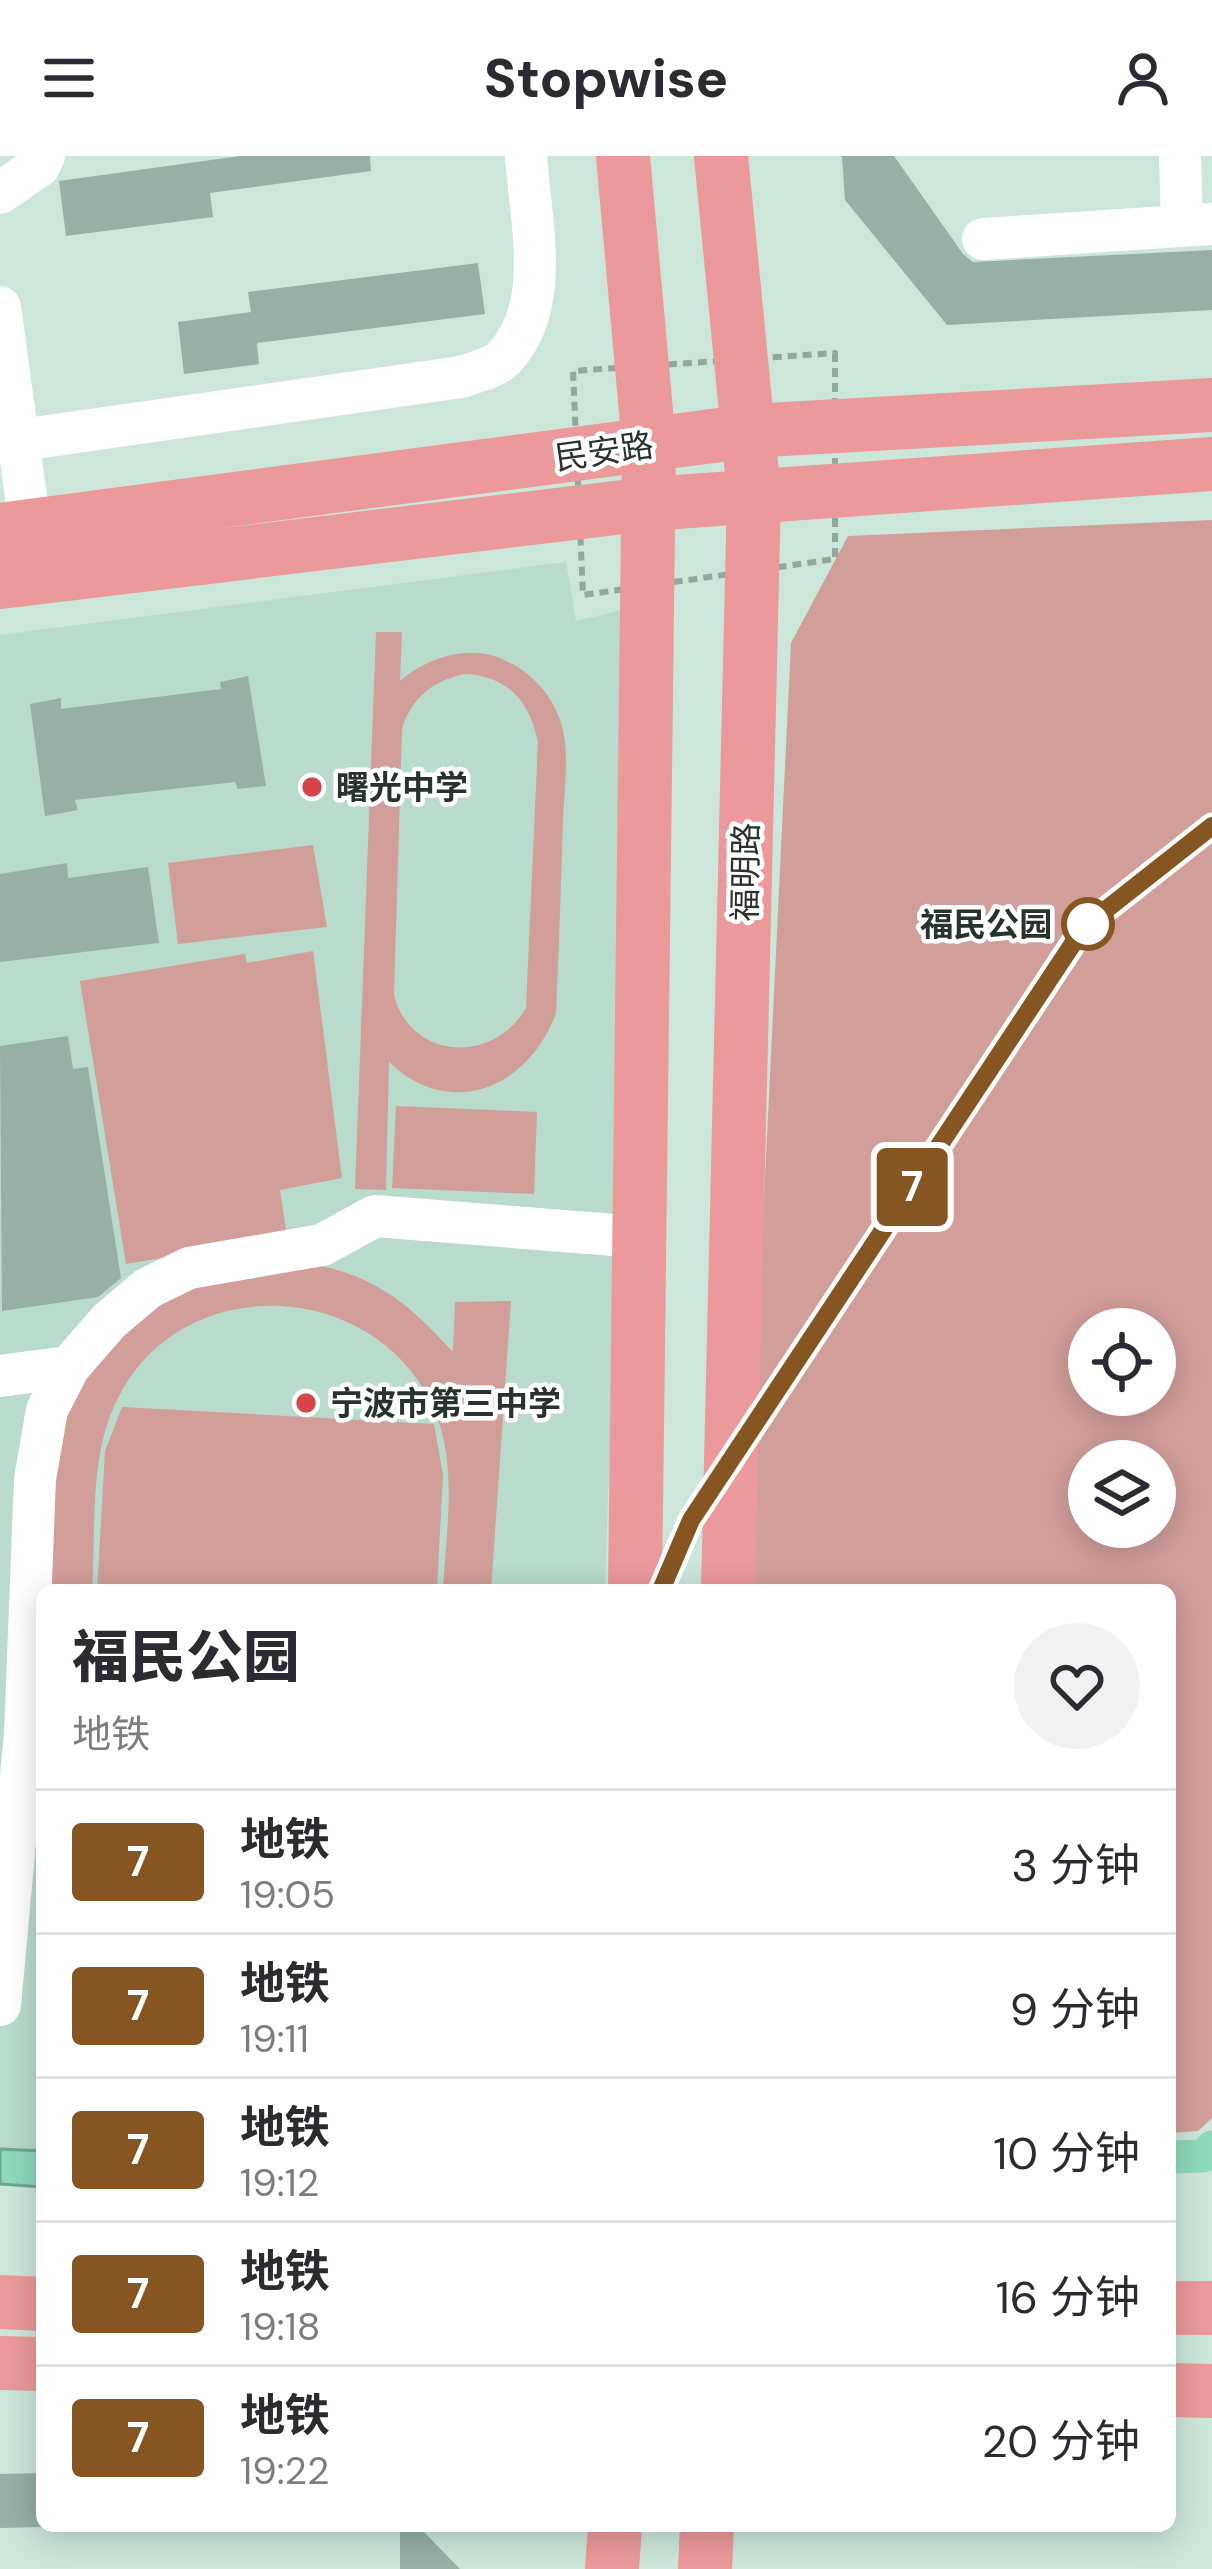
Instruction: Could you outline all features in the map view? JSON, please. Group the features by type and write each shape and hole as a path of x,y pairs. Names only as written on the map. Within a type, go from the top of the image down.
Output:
{"main road":[{"path":"623,156 649,445 635,1584"},
{"name":"福明路","path":"721,156 754,494 728,1584"},
{"name":"民安路","path":"15,528 750,431 1212,405"},
{"name":"民安路","path":"0,582 648,504 1212,464"},
{"path":"0,2302 36,2304"},
{"path":"0,2363 36,2364"},
{"path":"1176,2390 1212,2391"},
{"path":"612,2569 614,2532"},
{"path":"705,2569 707,2532"}],"lane":[{"path":"0,194 39,166 44,156"},
{"path":"9,441 461,377 501,362 517,340 535,294 526,156"},
{"path":"983,239 1197,225 1180,156"},
{"path":"0,307 15,528"},
{"path":"0,2005 25,1733 17,1478 69,1367 109,1321 148,1288 189,1268 322,1244 375,1216 640,1237"},
{"path":"0,1376 69,1367"},
{"path":"0,1604 25,1733"}],"shaded area":[{"name":"福民公园","path":"1212,520 1212,2118 1198,2131 1176,2133 1176,1584 745,1584 791,643 848,536"},
{"path":"566,562 576,621 627,609 605,1584 36,1584 36,2153 0,2150 0,635"},
{"path":"376,632 402,632 400,681 444,657 482,653 528,674 558,714 566,760 556,1013 527,1061 485,1088 437,1090 389,1062 386,1190 355,1189","holes":["465,674 505,686 523,703 538,742 526,1008 494,1039 454,1047 417,1033 403,1017 394,995 402,729 411,708 434,686"]},
{"path":"313,845 327,927 178,944 168,863"},
{"path":"313,951 342,1178 280,1190 287,1237 126,1264 80,981 245,954 247,963"},
{"path":"396,1106 537,1112 534,1194 392,1188"},
{"path":"293,1261 319,1266 382,1290 453,1352 455,1302 511,1301 491,1584 443,1584 447,1459 437,1417 411,1371 374,1337 330,1315 282,1306 233,1310 187,1326 147,1356 117,1400 102,1445 92,1584 47,1584 52,1447 74,1389 163,1289"},
{"path":"122,1407 434,1424 443,1475 437,1584 97,1584 105,1451"},
{"path":"0,2149 36,2151 36,2187 0,2184"}],"building":[{"path":"240,156 370,156 371,171 210,193 213,217 66,236 59,181"},
{"path":"842,156 894,156 973,262 1212,250 1212,310 947,325 845,200"},
{"path":"478,263 485,314 257,343 259,364 184,374 178,322 251,312 248,292"},
{"path":"248,676 266,786 238,789 235,782 75,800 78,810 45,816 30,704 61,698 61,709 221,689 220,682"},
{"path":"67,863 68,878 148,867 159,943 0,962 0,874"},
{"path":"68,1036 73,1069 88,1067 121,1278 98,1297 2,1311 0,1046"},
{"path":"36,2473 36,2527 0,2528 0,2474"},
{"path":"400,2532 424,2532 460,2569 400,2569"}],"waterway":[{"path":"1176,2157 1203,2156 1212,2147"}],"metro line":[{"name":"7","path":"664,1584 691,1520 1084,927 1212,826"}],"place":[{"name":"曙光中学","path":"312,787"},
{"name":"福民公园","path":"1088,924"},
{"name":"宁波市第三中学","path":"306,1403"}]}
